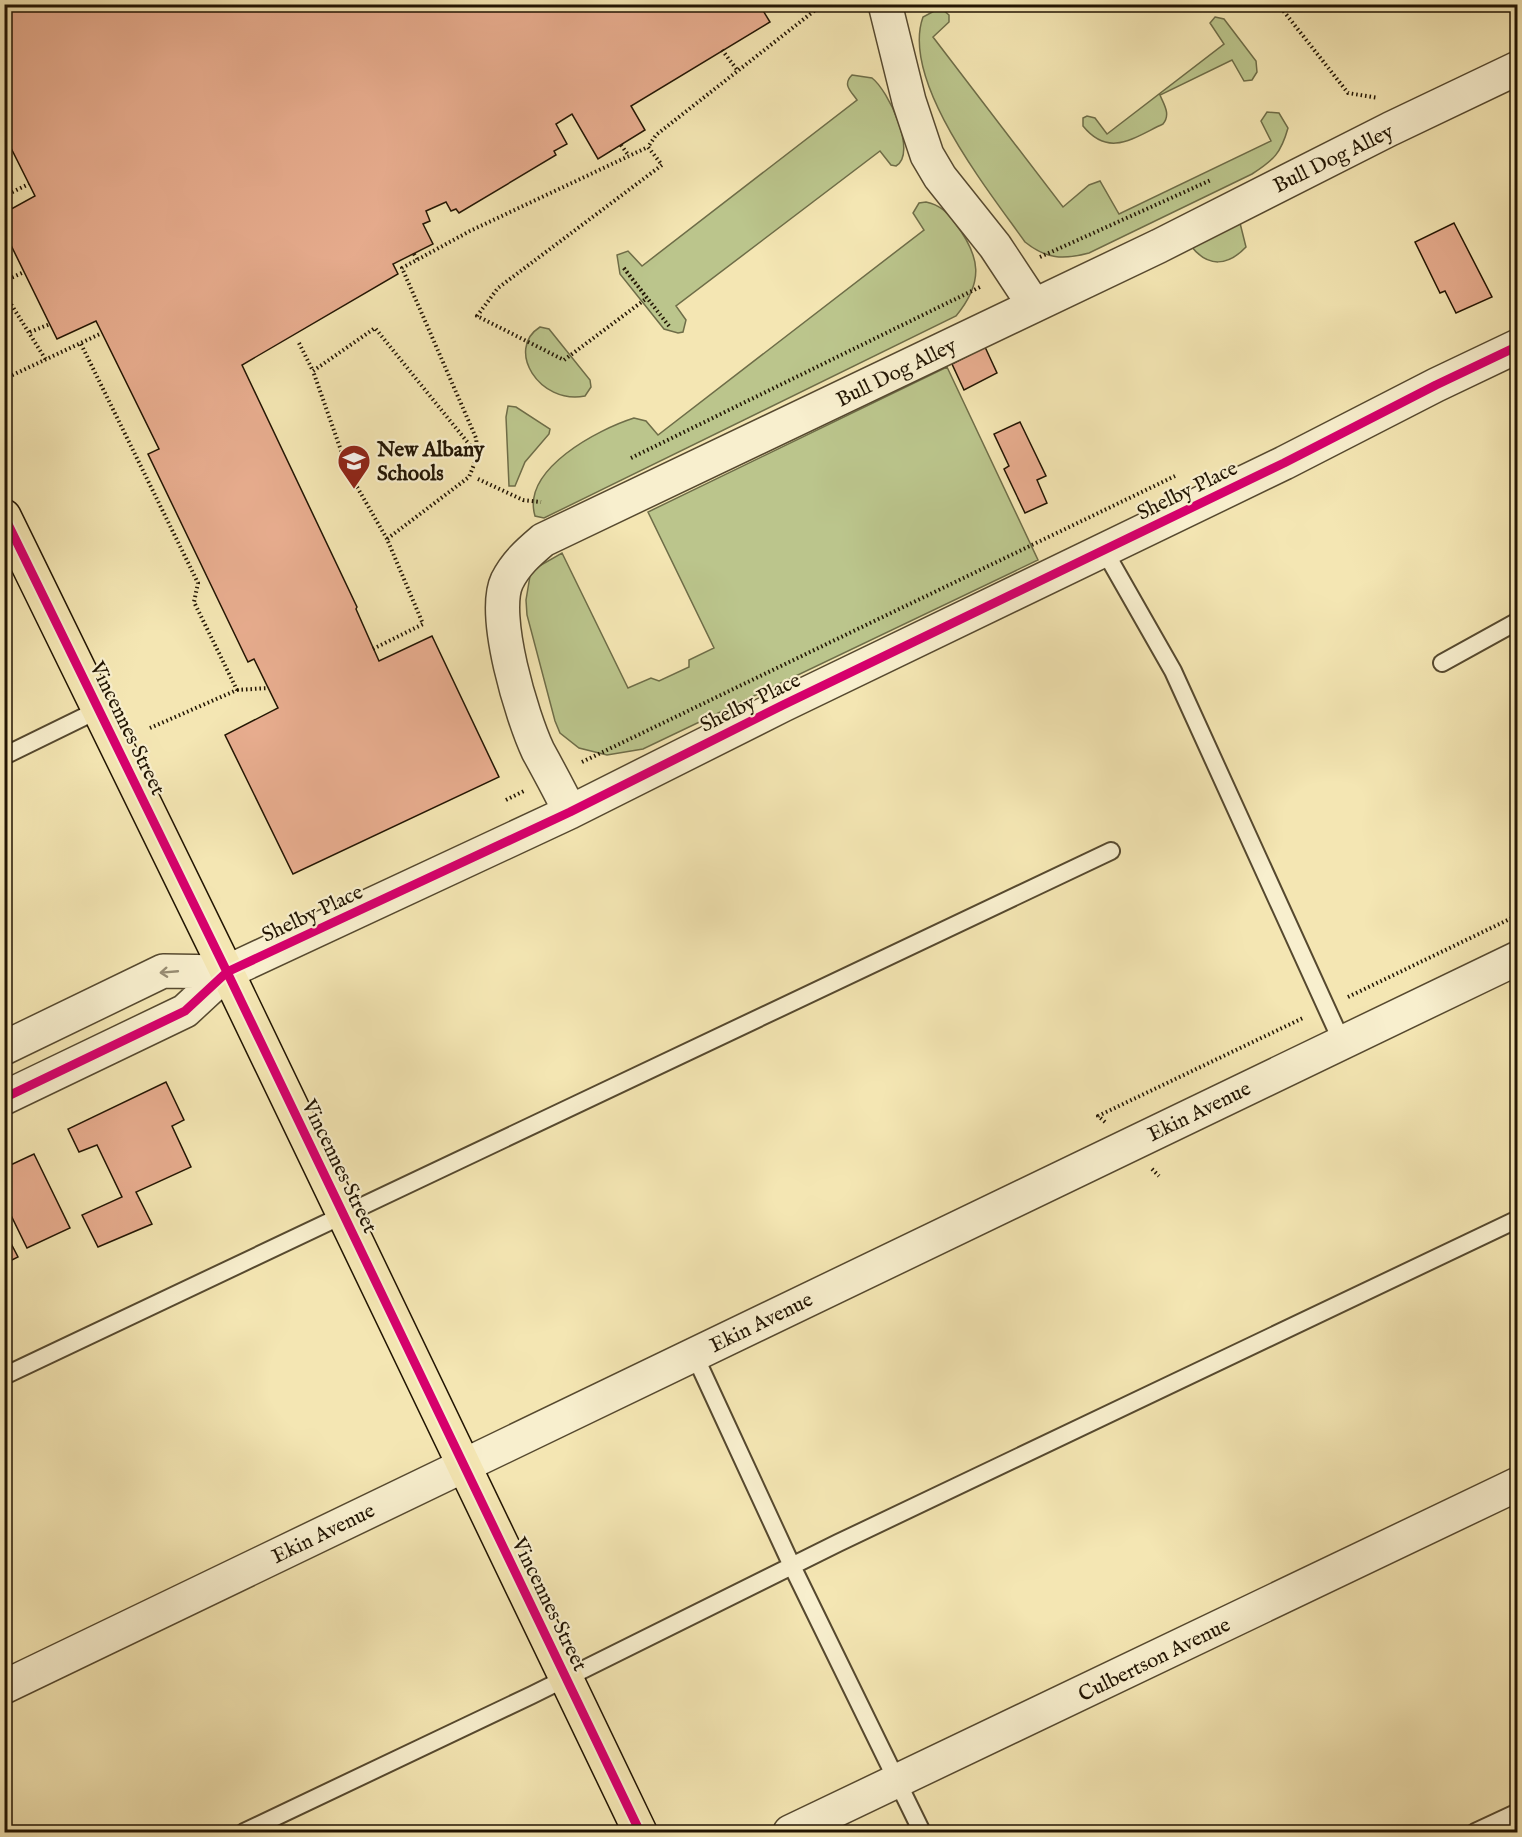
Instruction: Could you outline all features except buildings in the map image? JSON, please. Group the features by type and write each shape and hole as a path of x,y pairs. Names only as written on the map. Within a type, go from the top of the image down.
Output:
{"main road":[{"name":"Vincennes Street","path":"4,516 227,972 640,1833"}],"street":[{"path":"885,4 909,101 927,155 939,177 995,246 1034,305"},
{"name":"Bull Dog Alley","path":"570,812 537,749 517,689 505,637 502,612 506,583 521,558 543,540 1034,305 1518,68"},
{"name":"Shelby Place","path":"4,1098 185,1011 227,972 570,812 783,705 1518,346"},
{"name":"Ekin Avenue","path":"4,1687 1518,958"},
{"name":"Shelby Place","path":"4,1048 163,971 227,972"},
{"name":"Culbertson Avenue","path":"790,1833 1518,1484"}],"lane":[{"path":"1104,550 1173,671 1342,1042"},
{"path":"1442,663 1518,621"},
{"path":"4,756 98,710"},
{"path":"4,1376 1111,851"},
{"path":"244,1833 792,1566 1518,1219"},
{"path":"694,1354 792,1566 922,1833"},
{"path":"1475,1833 1518,1812"}],"path":[{"path":"387,539 469,477 478,455 476,438 402,268 470,231 648,147 656,135 823,4"},
{"path":"1278,4 1348,93 1388,100"},
{"path":"722,50 738,71"},
{"path":"621,145 629,156"},
{"path":"648,147 662,165 498,288 477,316 564,360 647,298 623,267 669,326"},
{"path":"4,183 7,194 29,184"},
{"path":"624,461 1054,250"},
{"path":"414,254 418,260"},
{"path":"4,281 24,272"},
{"path":"4,293 46,360"},
{"path":"30,332 50,324"},
{"path":"313,371 375,328 478,455"},
{"path":"4,379 102,333"},
{"path":"299,343 313,371 349,472 387,539 423,624 373,649"},
{"path":"81,344 198,583 194,603 237,690"},
{"path":"506,800 1176,475"},
{"path":"478,479 523,500 538,504 549,498"},
{"path":"150,728 237,690 268,688"}],"green space":[{"path":"936,10 943,10 949,15 949,22 933,37 1063,207 1089,185 1100,181 1119,214 1271,141 1261,121 1267,112 1279,113 1288,128 1285,137 1276,155 1252,174 1089,253 1071,257 1048,255 1025,242 971,165 936,103 924,72 919,43 923,17"},
{"path":"1215,17 1224,19 1256,61 1257,72 1252,80 1244,81 1232,60 1160,95 1167,113 1163,124 1122,142 1102,141 1083,126 1083,118 1087,116 1095,118 1107,134 1224,44 1210,23"},
{"path":"852,75 872,78 886,95 902,136 904,148 902,159 896,166 891,165 880,151 676,306 686,320 683,332 664,329 620,274 617,255 628,251 642,266 857,100 848,85"},
{"path":"926,202 939,207 949,216 964,235 974,258 975,281 965,304 956,316 544,518 535,516 534,499 540,482 551,467 566,454 602,431 634,418 646,421 658,435 924,230 913,213 919,203"},
{"path":"1240,223 1246,247 1232,258 1218,262 1211,261 1191,246"},
{"path":"540,327 549,329 590,380 591,387 585,396 568,397 554,392 541,384 532,373 527,361 526,348 530,337"},
{"path":"947,367 1038,560 643,749 607,755 579,748 560,733 527,615 526,600 530,576 534,569 562,553 628,688 651,678 659,681 689,667 689,660 714,648 648,512"},
{"path":"508,406 516,407 550,429 549,434 525,462 515,486 509,486 506,417"}],"cycle path":[{"path":"4,1098 185,1011 227,972 570,812 783,705 1284,463 1518,346"},
{"path":"4,516 227,972 640,1832"}],"place":[{"name":"New Albany Schools","path":"354,490"}]}
